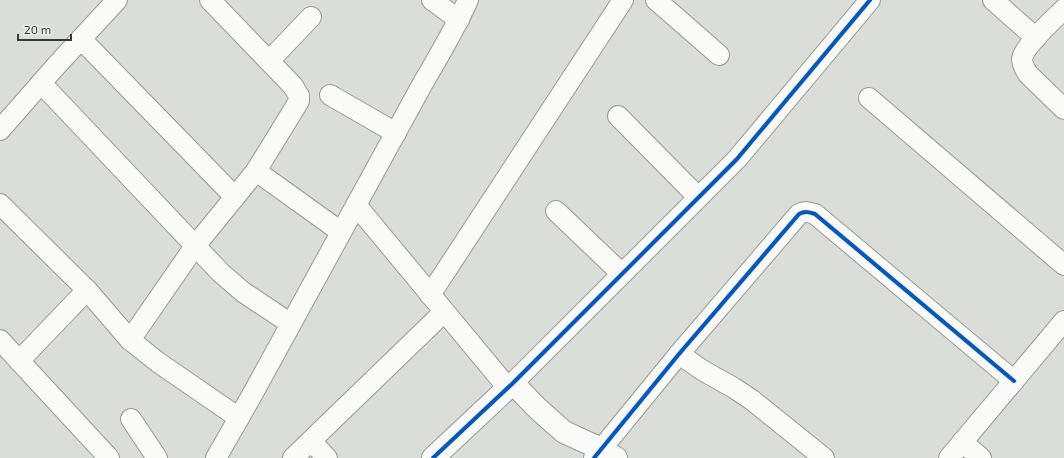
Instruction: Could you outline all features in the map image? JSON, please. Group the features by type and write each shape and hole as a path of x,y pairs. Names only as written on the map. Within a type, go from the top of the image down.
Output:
{"street":[{"path":"0,130 117,0"},
{"path":"130,340 195,246 256,171 299,100 297,91 210,0"},
{"path":"432,0 459,20"},
{"path":"216,458 459,20 468,0"},
{"path":"430,295 622,0"},
{"path":"656,0 719,55"},
{"path":"433,458 510,386 737,159 870,0"},
{"path":"993,0 1036,38"},
{"path":"1064,9 1029,45 1024,52 1022,60 1023,67 1034,80 1064,109"},
{"path":"269,61 311,17"},
{"path":"81,39 235,197"},
{"path":"41,83 221,273 243,292 291,324"},
{"path":"330,95 396,133"},
{"path":"869,98 1064,265"},
{"path":"618,116 698,197"},
{"path":"256,171 341,232"},
{"path":"0,204 87,290 130,340 239,418"},
{"path":"356,205 444,312 510,386 564,432 604,455 679,354 799,214 804,212 815,214 1014,381"},
{"path":"556,211 622,274"},
{"path":"19,361 87,290"},
{"path":"293,458 444,312"},
{"path":"949,458 1064,321"},
{"path":"0,340 109,458"},
{"path":"679,354 702,370 752,400 824,458"},
{"path":"131,419 157,458"},
{"path":"311,441 327,458"},
{"path":"962,442 981,458"}],"cycle path":[{"path":"433,458 513,383 737,159 870,0"},
{"path":"594,458 679,354 799,214 803,212 815,214 1014,381"}]}
